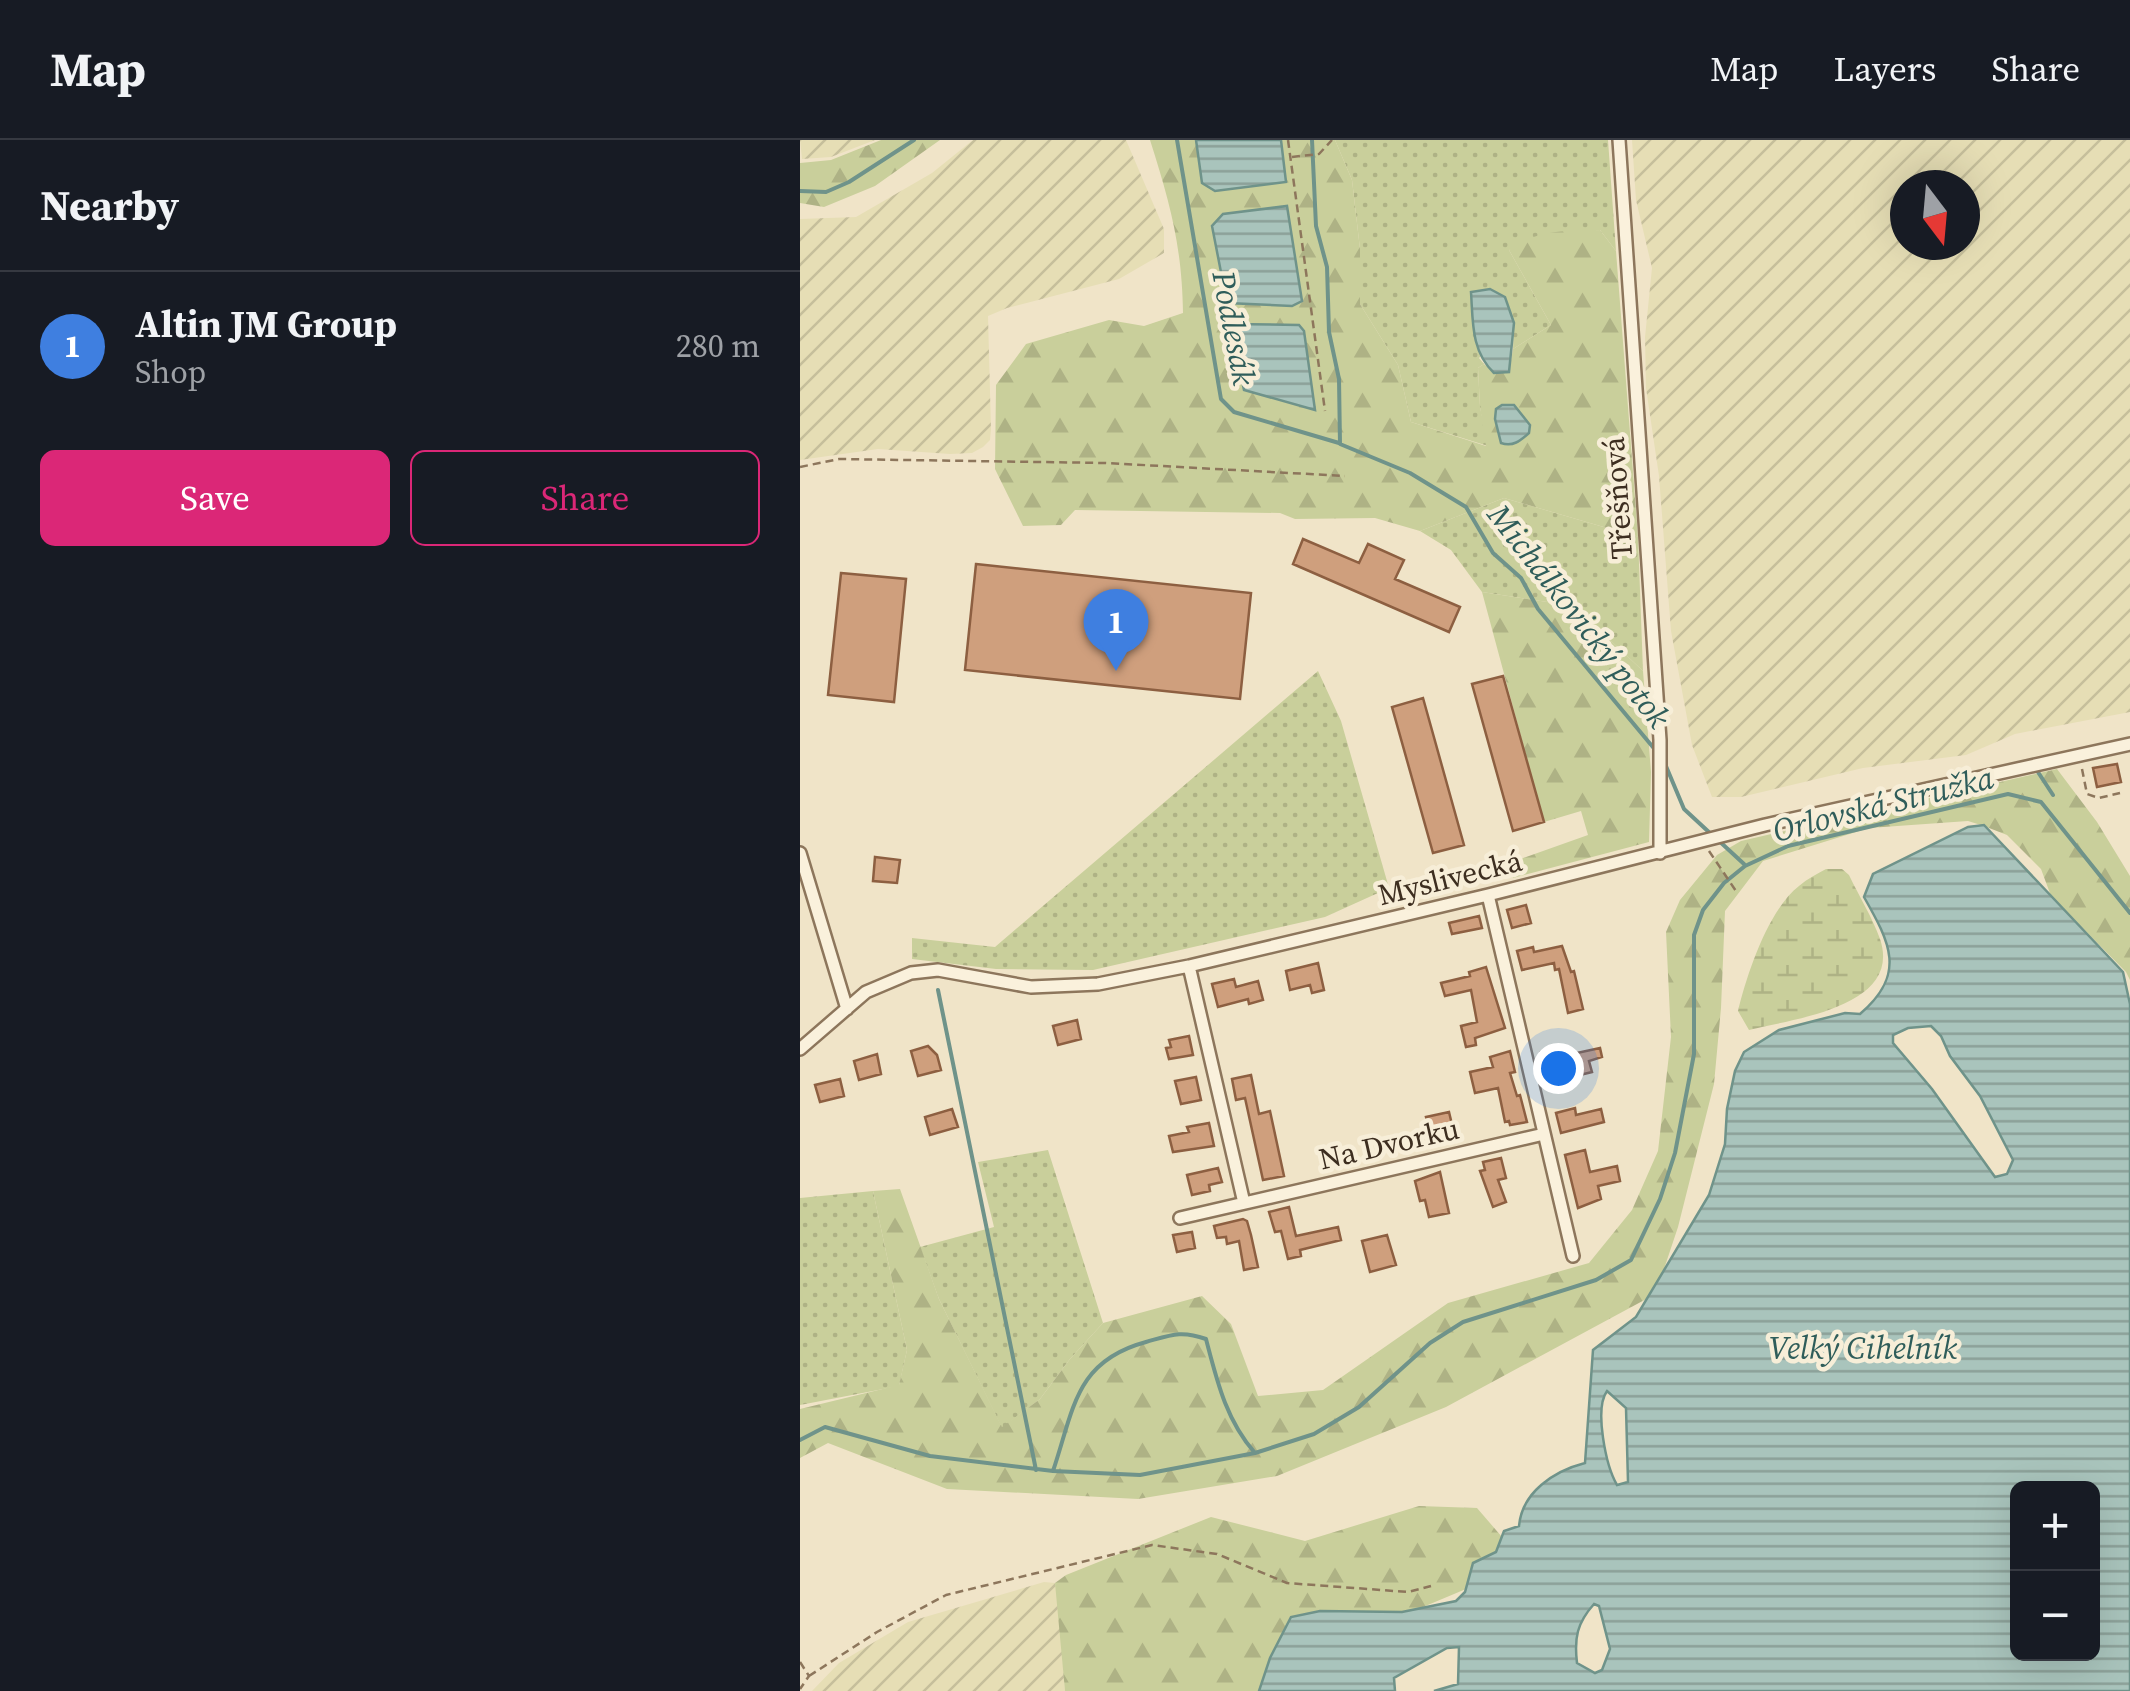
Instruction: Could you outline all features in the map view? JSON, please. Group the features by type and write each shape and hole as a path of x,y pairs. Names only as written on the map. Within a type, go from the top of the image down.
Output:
{"street":[{"name":"Třešňová","path":"1619,140 1660,740 1660,853"},
{"name":"Myslivecká","path":"800,1049 866,992 911,973 938,970 1031,986 1098,984 2130,744"},
{"path":"800,853 847,1010"},
{"path":"1488,896 1573,1256"},
{"path":"1188,966 1244,1204"},
{"name":"Na Dvorku","path":"1180,1218 1544,1134"}],"path":[{"path":"1288,140 1325,411"},
{"path":"1291,157 1320,154 1332,140"},
{"path":"800,467 839,459 1106,463 1345,476"},
{"path":"2078,755 2088,794 2099,798 2120,794"},
{"path":"1701,842 1734,888"},
{"path":"800,1690 808,1676 946,1594 1152,1545 1217,1554 1287,1584 1393,1591 1431,1586"},
{"path":"800,1662 808,1676"}],"shaded area":[{"path":"800,140 875,140 831,157 802,159"},
{"path":"973,140 1126,140 1164,229 1164,253 1119,279 988,316 991,429 990,440 983,447 972,453 950,454 878,449 800,460 800,219 856,217 932,173"},
{"path":"1632,140 2130,140 2130,712 2015,734 1966,755 1863,768 1741,797 1712,797 1692,745 1671,631 1659,476 1646,388 1645,337 1652,268 1636,200"},
{"path":"1044,1582 1055,1583 1057,1590 1065,1691 812,1691 839,1663 908,1622"}],"green space":[{"path":"881,140 940,140 875,186 824,207 800,203 800,163 831,160"},
{"path":"1150,140 1196,140 1202,183 1286,182 1281,140 1335,140 1352,180 1360,249 1360,304 1398,365 1411,422 1486,446 1478,368 1484,364 1494,373 1509,372 1513,349 1551,325 1509,250 1541,235 1600,230 1616,251 1638,537 1504,498 1420,531 1375,518 1295,519 1280,513 1075,510 1061,525 1023,526 995,469 996,385 1026,344 1109,320 1144,326 1183,313 1177,245","holes":["1230,325 1299,325 1304,331 1314,410"]},
{"path":"1335,140 1608,140 1616,251 1600,230 1509,250 1551,325 1513,349 1514,323 1479,358 1484,364 1478,368 1488,446 1411,422 1398,365 1360,304 1360,249 1352,180"},
{"path":"1504,498 1638,537 1643,671 1574,606 1482,592 1451,550 1420,531"},
{"path":"1482,592 1574,606 1643,671 1651,772 1649,842 1513,878 1509,863 1588,835 1581,811 1544,822"},
{"path":"1318,671 1341,721 1389,888 1325,917 1093,970 996,969 912,959 912,938 995,947"},
{"path":"2057,769 2097,822 2130,876 2130,980 2051,896 2041,869 2007,835 1984,826 1968,821 1869,828 1763,861 1725,911 1714,1084 1678,1227 1661,1278 1650,1297 1446,1407 1277,1476 1138,1499 947,1489 828,1443 800,1458 800,1409 899,1385 907,1350 873,1191 900,1189 939,1299 1002,1427 1040,1399 1103,1323 1202,1296 1231,1324 1258,1396 1323,1390 1448,1303 1589,1263 1632,1210 1658,1151 1671,1037 1666,932 1680,900 1717,855 1741,841"},
{"path":"1826,869 1842,869 1849,875 1873,923 1883,962 1875,980 1860,995 1839,1006 1749,1030 1738,1011 1768,926 1788,897"},
{"path":"1048,1150 1103,1323 1040,1399 1002,1428 939,1299 920,1247 994,1227 978,1162"},
{"path":"873,1191 907,1350 899,1386 800,1405 800,1198"},
{"path":"1419,1506 1477,1508 1502,1537 1496,1552 1473,1563 1466,1589 1270,1658 1259,1691 1065,1691 1055,1583 1066,1575 1211,1517 1305,1541"}],"water":[{"path":"1196,140 1281,140 1286,182 1215,191 1202,183"},
{"path":"1287,206 1302,301 1292,306 1227,303 1212,226 1223,214"},
{"path":"1490,289 1505,297 1514,323 1509,372 1494,373 1481,355 1475,335 1471,292"},
{"path":"1230,324 1299,325 1304,331 1315,410 1244,390"},
{"path":"1514,405 1530,425 1529,433 1513,444 1501,443 1495,419 1496,409"},
{"name":"Velký Cihelník","path":"1984,825 2123,972 2130,1004 2130,1691 1434,1691 1458,1684 1459,1647 1447,1648 1394,1678 1395,1691 1259,1691 1270,1658 1291,1617 1320,1611 1402,1612 1456,1601 1465,1592 1473,1563 1496,1552 1504,1531 1519,1526 1533,1493 1551,1477 1585,1463 1593,1350 1636,1317 1709,1195 1725,1144 1735,1071 1744,1052 1779,1030 1845,1013 1860,1014 1884,985 1889,972 1887,944 1864,897 1873,874 1968,827","holes":["1931,1026 1980,1096 2013,1160 2007,1174 1995,1177 1932,1089 1893,1043 1893,1035 1908,1028","1607,1391 1626,1408 1628,1482 1617,1485 1603,1438 1603,1399","1594,1604 1599,1606 1610,1649 1602,1670 1595,1673 1577,1663 1576,1646 1578,1631"]}],"building":[{"path":"1303,539 1359,563 1368,544 1404,560 1395,579 1460,607 1449,632 1293,564"},
{"path":"976,564 1251,593 1240,699 965,670"},
{"path":"841,573 906,579 894,702 828,695"},
{"path":"1503,676 1544,822 1513,831 1472,684"},
{"path":"1423,698 1464,845 1433,853 1392,707"},
{"path":"2117,764 2121,782 2097,787 2093,768"},
{"path":"875,857 900,860 897,883 873,881"},
{"path":"1526,905 1531,923 1512,928 1507,910"},
{"path":"1479,916 1482,928 1452,934 1449,923"},
{"path":"1562,946 1571,972 1574,971 1583,1009 1568,1013 1559,969 1555,970 1554,963 1522,970 1517,951"},
{"path":"1318,963 1324,990 1312,993 1310,985 1290,990 1286,971"},
{"path":"1486,967 1505,1028 1475,1038 1476,1045 1466,1047 1461,1026 1477,1022 1471,990 1445,996 1441,983 1470,976 1469,972"},
{"path":"1234,979 1236,987 1258,981 1263,1000 1249,1004 1248,999 1218,1007 1212,984"},
{"path":"1077,1020 1081,1039 1058,1045 1053,1026"},
{"path":"1189,1036 1193,1055 1169,1059 1169,1040"},
{"path":"928,1046 937,1055 941,1070 918,1076 911,1051"},
{"path":"1561,1047 1563,1056 1600,1048 1602,1057 1589,1061 1592,1072 1580,1075 1578,1064 1546,1073 1541,1052"},
{"path":"1510,1051 1515,1072 1510,1073 1527,1122 1510,1125 1505,1122 1498,1088 1475,1093 1470,1072 1493,1067 1490,1057"},
{"path":"877,1054 881,1074 859,1080 854,1061"},
{"path":"1251,1075 1259,1114 1270,1111 1284,1176 1263,1180 1245,1098 1236,1100 1232,1079"},
{"path":"1196,1077 1201,1100 1181,1104 1175,1081"},
{"path":"840,1079 844,1096 820,1102 815,1085"},
{"path":"1575,1108 1576,1115 1601,1109 1604,1122 1561,1133 1556,1113"},
{"path":"952,1109 958,1127 930,1135 925,1117"},
{"path":"1449,1112 1455,1137 1433,1143 1426,1117"},
{"path":"1209,1123 1214,1146 1173,1152 1169,1136"},
{"path":"1585,1150 1590,1172 1617,1166 1620,1181 1598,1186 1601,1199 1578,1208 1565,1155"},
{"path":"1501,1158 1506,1178 1498,1180 1506,1202 1493,1207 1480,1171 1485,1170 1483,1162"},
{"path":"1218,1168 1222,1182 1209,1185 1210,1191 1192,1195 1187,1175"},
{"path":"1440,1172 1449,1213 1429,1217 1415,1181"},
{"path":"1289,1207 1296,1236 1338,1227 1341,1240 1300,1250 1301,1256 1288,1259 1281,1231 1275,1232 1269,1212"},
{"path":"1247,1221 1258,1267 1244,1270 1239,1241 1227,1244 1226,1237 1217,1238 1214,1226"},
{"path":"1192,1232 1195,1248 1177,1252 1173,1235"},
{"path":"1387,1235 1396,1265 1370,1272 1362,1241"}],"waterway":[{"path":"800,191 826,192 849,182 914,140"},
{"name":"Podlesák","path":"1177,140 1221,399 1234,412 1339,443"},
{"name":"Michálkovický potok","path":"1312,140 1316,226 1327,267 1329,332 1339,379 1340,444 1410,473 1466,507 1493,553 1521,578 1538,609 1657,752"},
{"name":"Michálkovický potok","path":"1663,759 1684,809 1711,834"},
{"name":"Michálkovický potok","path":"2036,769 2053,795"},
{"name":"Orlovská Stružka","path":"800,1440 825,1427 930,1456 1053,1471 1081,1390 1104,1361 1122,1350 1183,1334 1206,1339 1230,1414 1255,1453 1314,1434 1359,1407 1430,1343 1463,1322 1596,1280 1631,1260 1660,1199 1675,1153 1694,1054 1694,935 1703,910 1724,883 1745,866 1788,846 2008,794 2041,802 2130,913"},
{"name":"Michálkovický potok","path":"1718,840 1744,864"},
{"path":"938,990 1036,1470"},
{"path":"1053,1471 1140,1475 1255,1453"}],"place":[{"name":"Altin JM Group","path":"1116,671"}]}
